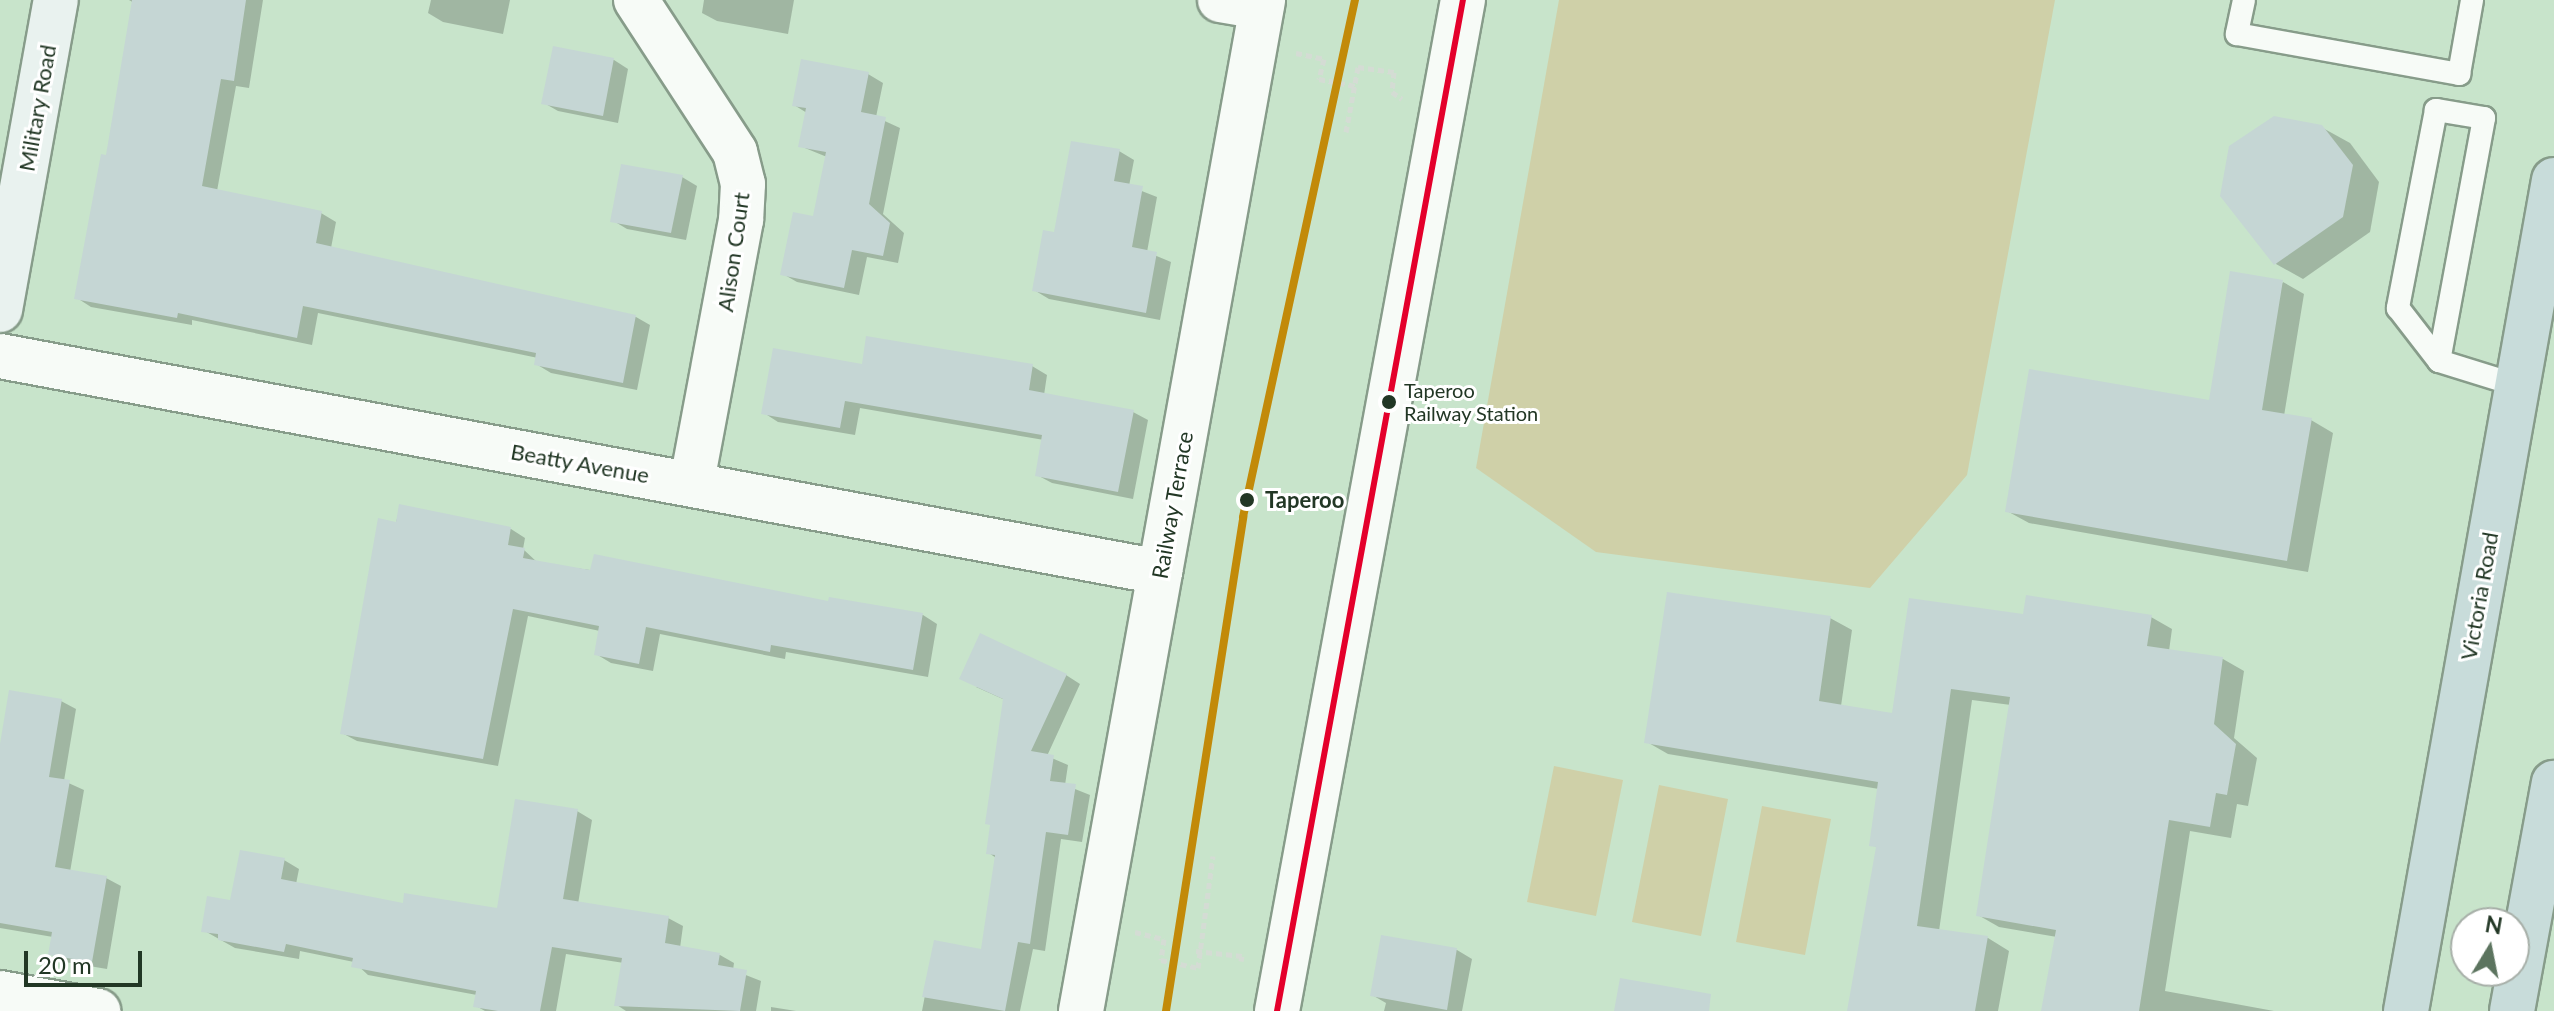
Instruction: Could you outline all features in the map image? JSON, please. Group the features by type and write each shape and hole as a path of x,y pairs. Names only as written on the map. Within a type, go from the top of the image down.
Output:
{"highway":[{"name":"Victoria Road","path":"2406,1011 2554,180"},
{"path":"2512,1011 2554,783"}],"street":[{"name":"Military Road","path":"0,310 56,0"},
{"name":"Alison Court","path":"636,0 735,152 743,184 741,220 692,483"},
{"path":"1277,1011 1463,0"},
{"name":"Railway Terrace","path":"1081,1011 1249,73 1248,2"},
{"name":"Beatty Avenue","path":"0,356 1160,572"},
{"path":"0,993 98,1011"}],"lane":[{"path":"2244,0 2237,34 2459,74 2472,0"},
{"path":"2439,361 2484,118 2436,110 2398,308 2439,361 2516,385"}],"path":[{"path":"1249,73 1287,79 1293,52 1324,59 1319,79 1356,86"},
{"path":"1346,132 1358,67 1394,72 1392,92 1441,118"},
{"path":"1161,960 1198,968 1196,951 1213,856"},
{"path":"1196,951 1242,956"}],"green space":[{"path":"1559,0 2055,0 1967,475 1870,588 1596,552 1476,468"},
{"path":"1554,766 1623,780 1596,916 1527,902"},
{"path":"1659,785 1728,799 1701,936 1632,922"},
{"path":"1762,806 1831,819 1805,955 1736,942"}],"building":[{"path":"132,0 246,0 234,81 221,79 202,186 322,211 316,243 636,315 623,383 534,365 536,353 303,306 297,338 178,313 177,318 74,299 101,154 106,155"},
{"path":"553,46 614,58 603,116 541,104"},
{"path":"801,59 869,72 861,112 886,117 869,204 890,223 883,256 852,250 844,288 780,275 793,212 813,216 826,152 798,147 806,108 792,106"},
{"path":"2274,116 2322,125 2353,165 2343,217 2274,265 2220,196 2229,146"},
{"path":"1071,141 1120,149 1114,181 1143,186 1132,247 1157,252 1146,313 1032,291 1043,230 1054,232"},
{"path":"621,164 683,175 671,233 610,222"},
{"path":"2230,271 2283,280 2262,410 2312,418 2287,561 2005,512 2029,369 2209,400"},
{"path":"866,336 1033,364 1029,390 1134,410 1118,492 1035,476 1042,435 845,401 840,428 761,414 773,348 862,364"},
{"path":"399,504 511,527 508,545 525,548 523,558 590,570 594,554 828,601 829,597 923,613 913,670 771,645 770,652 646,627 639,664 594,655 599,626 513,609 483,759 340,734 378,518 396,522"},
{"path":"1667,592 1831,616 1819,701 1892,713 1909,598 2023,614 2026,595 2152,615 2147,646 2223,657 2214,724 2236,744 2227,795 2216,793 2210,827 2169,820 2139,1011 2041,1011 2056,930 1976,916 2010,697 1951,689 1917,926 1988,936 1975,1011 1847,1011 1876,847 1869,846 1878,782 1644,743"},
{"path":"980,633 1067,674 1031,751 1054,755 1050,781 1076,784 1068,835 1046,832 1030,944 1018,942 1005,1011 922,997 934,940 981,949 995,855 986,854 990,825 985,824 1003,699 959,679"},
{"path":"9,690 62,699 49,777 70,780 55,867 107,876 92,962 48,955 52,932 0,923 0,744"},
{"path":"515,799 578,809 563,899 669,916 665,943 720,953 718,965 747,970 740,1011 614,1006 622,958 552,947 540,1011 498,1011 473,1007 476,991 351,967 353,958 286,944 284,952 218,940 218,934 201,932 207,896 230,900 240,850 285,858 281,879 403,903 404,893 497,908"},
{"path":"1381,935 1457,948 1447,1010 1370,996"},
{"path":"1620,978 1711,994 1709,1011 1614,1011"}],"transit line":[{"path":"1166,1011 1243,517 1355,0"},
{"path":"1277,1011 1463,0"}],"place":[{"name":"Taperoo Railway Station","path":"1389,402"},
{"name":"Taperoo","path":"1247,500"}]}
